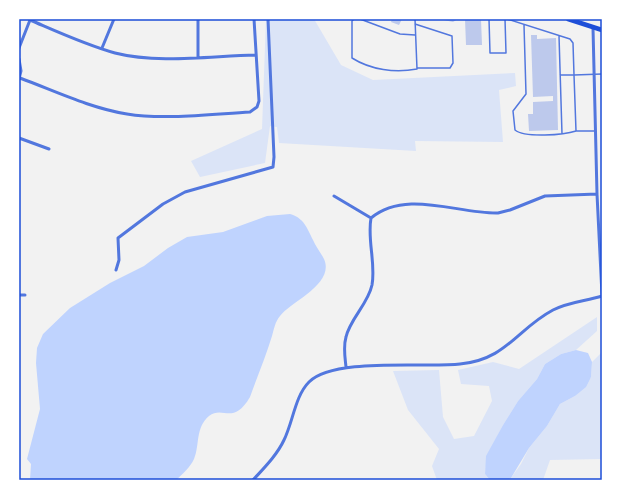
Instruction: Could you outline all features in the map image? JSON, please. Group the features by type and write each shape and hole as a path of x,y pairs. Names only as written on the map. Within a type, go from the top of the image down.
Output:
{"main road":[{"path":"568,19 602,30"}],"street":[{"path":"102,48 114,19"},
{"path":"198,19 198,57"},
{"path":"19,59 21,71 19,78 99,108 128,115 154,116 250,112 257,107 259,101 254,19"},
{"path":"116,270 119,260 118,238 163,204 185,192 273,167 274,157 268,19"},
{"path":"19,48 30,20 66,36 116,53 152,58 255,55"},
{"path":"253,480 284,441 303,391 309,381 327,371 346,367 461,364 482,360 497,354 541,317 553,310 602,295 597,194 593,28"},
{"path":"19,138 49,149"},
{"path":"346,367 344,348 346,335 370,293 372,283 369,235 371,218 378,213 389,208 404,205 420,205 498,213 510,210 545,196 597,194"},
{"path":"334,196 371,218"},
{"path":"19,295 25,295"}],"lane":[{"path":"354,19 352,21 352,58 362,64 388,70 450,68 452,63 452,36 415,24"},
{"path":"360,19 400,34 415,35"},
{"path":"415,19 417,68"},
{"path":"489,19 490,53 506,53 506,19 570,39 573,43 576,131"},
{"path":"524,25 526,94 513,111 514,127 519,133 524,134 562,134 576,131 595,131"},
{"path":"559,36 562,134"},
{"path":"560,75 602,74"}],"shaded area":[{"path":"266,19 314,19 341,65 373,80 515,73 516,86 499,90 503,142 415,141 416,151 279,143 277,127 270,126 265,163 200,177 191,161 262,129"},
{"path":"597,317 597,331 576,350 561,354 545,364 537,379 518,401 503,425 487,456 485,474 490,480 437,480 432,466 439,449 408,410 393,371 439,370 443,417 454,439 474,436 492,401 489,386 461,384 458,370 493,362 519,369"},
{"path":"602,352 602,459 550,460 543,480 507,480 511,478 521,464 529,448 547,426 560,404 575,396 591,377 592,362"}],"water":[{"path":"290,214 302,221 324,259 326,268 323,276 311,291 278,318 250,397 244,406 233,413 214,413 205,421 200,431 194,459 184,473 176,480 30,480 31,464 27,459 40,409 36,363 37,348 43,334 70,308 110,283 144,266 168,248 187,237 223,232 267,216"},
{"path":"576,350 588,353 592,362 591,377 586,387 575,396 560,404 547,426 529,448 511,478 507,480 490,480 485,474 486,456 518,401 537,379 545,364 561,354"}],"building":[{"path":"392,19 402,19 399,25 391,22"},
{"path":"439,19 458,19 453,22"},
{"path":"465,19 481,19 482,45 466,45"},
{"path":"531,35 537,35 537,39 556,38 558,130 529,131 528,114 533,114 533,102 553,101 553,96 533,97"}]}
